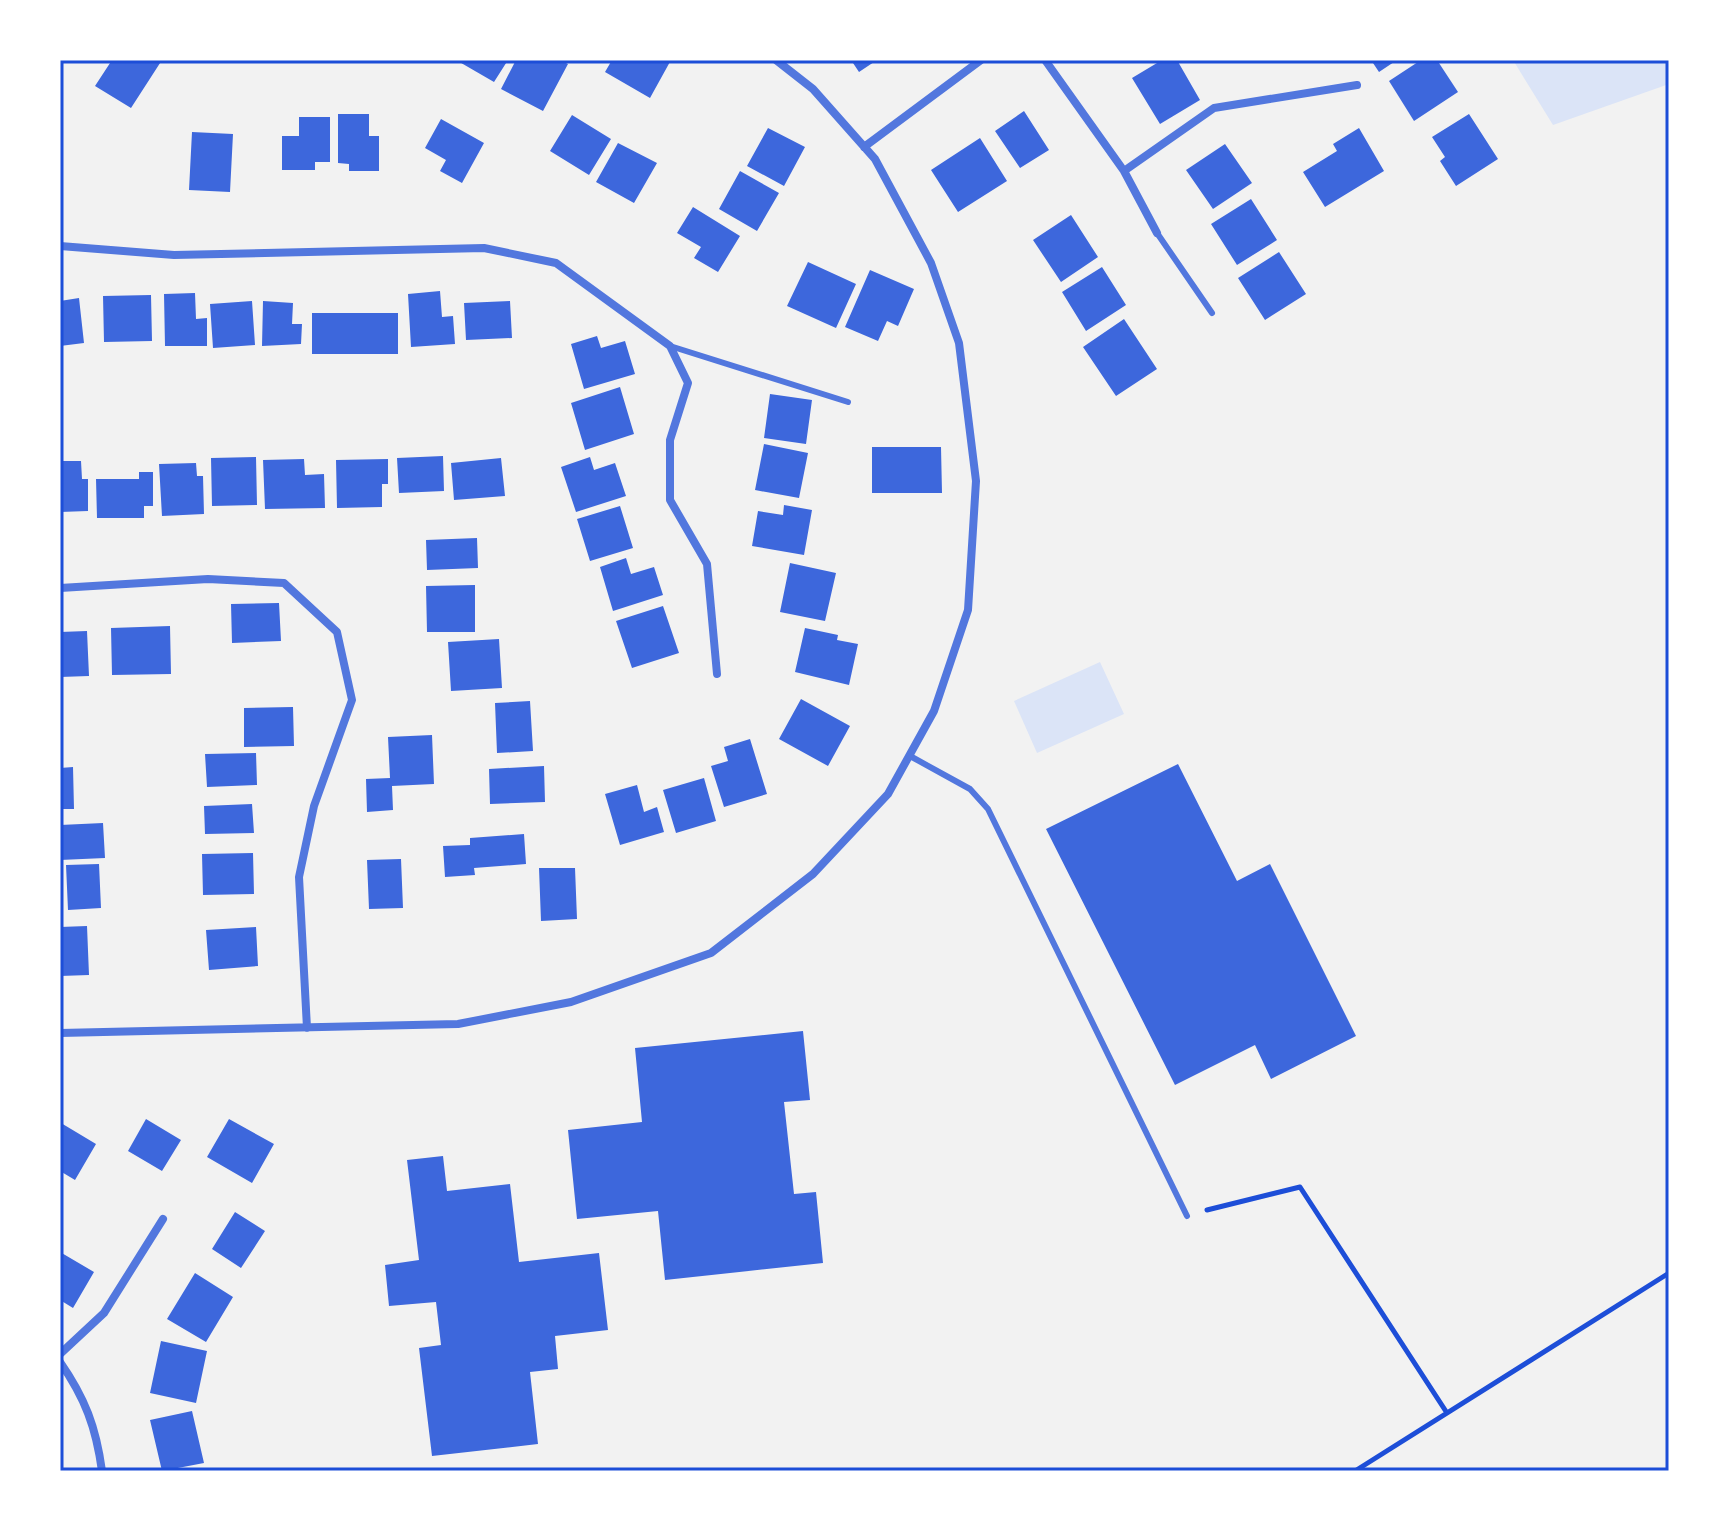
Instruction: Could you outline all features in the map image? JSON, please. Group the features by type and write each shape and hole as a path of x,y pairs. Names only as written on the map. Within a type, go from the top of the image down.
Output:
{"street":[{"path":"60,1033 458,1024 571,1002 711,953 813,874 888,794 934,711 968,610 976,481 959,343 931,263 875,159 813,89 776,60"},
{"path":"864,147 981,60"},
{"path":"1045,60 1124,171 1157,233"},
{"path":"1124,171 1214,108 1357,85"},
{"path":"60,246 174,255 484,248 556,263 670,346 688,383 670,440 670,500 707,564 717,674"},
{"path":"60,588 208,579 284,583 337,632 352,700 314,806 299,877 307,1028"},
{"path":"60,1354 104,1313 163,1219"},
{"path":"60,1362 80,1391 97,1435 102,1471"}],"lane":[{"path":"1157,233 1212,313"},
{"path":"670,346 848,402"},
{"path":"910,756 970,789 988,809 1187,1216"}],"path":[{"path":"1187,1216 1300,1187 1447,1413"},
{"path":"1355,1471 1669,1273"}],"shaded area":[{"path":"1513,60 1669,60 1669,84 1553,125"},
{"path":"1100,662 1124,714 1037,753 1014,701"}],"building":[{"path":"112,60 162,60 131,108 95,86"},
{"path":"456,60 508,60 494,82"},
{"path":"516,60 560,60 568,64 543,111 501,89"},
{"path":"612,60 671,60 650,98 605,72"},
{"path":"851,60 877,60 859,72"},
{"path":"1162,60 1177,60 1200,100 1160,124 1132,78"},
{"path":"1371,60 1397,60 1379,72"},
{"path":"1421,60 1437,60 1458,92 1414,121 1389,81"},
{"path":"1024,111 1049,150 1020,168 995,131"},
{"path":"338,114 369,114 369,136 379,136 379,171 349,171 349,164 338,163"},
{"path":"1469,114 1498,159 1456,186 1440,161 1445,157 1432,137"},
{"path":"572,115 611,139 589,175 550,151"},
{"path":"299,117 330,117 330,162 315,162 315,170 282,170 282,136 299,136"},
{"path":"441,119 484,143 462,183 440,171 446,160 425,148"},
{"path":"768,128 805,147 784,186 747,166"},
{"path":"1359,128 1384,171 1325,207 1303,172 1337,151 1333,144"},
{"path":"192,132 233,134 230,192 189,190"},
{"path":"980,138 1007,181 958,212 931,170"},
{"path":"618,143 657,163 634,203 596,182"},
{"path":"1225,144 1252,183 1213,209 1186,170"},
{"path":"740,171 779,193 757,231 719,209"},
{"path":"1251,199 1277,240 1237,265 1211,224"},
{"path":"693,207 740,236 718,272 694,258 701,247 677,233"},
{"path":"1071,215 1098,257 1061,282 1033,240"},
{"path":"1279,252 1306,294 1265,320 1238,278"},
{"path":"808,262 856,284 836,328 787,306"},
{"path":"1102,267 1126,305 1086,331 1062,292"},
{"path":"870,270 914,289 898,326 887,321 878,341 845,327"},
{"path":"440,291 442,317 453,316 455,344 411,347 408,294"},
{"path":"195,293 196,319 207,318 207,346 165,346 164,294"},
{"path":"151,295 152,341 104,342 103,296"},
{"path":"79,298 84,343 60,346 60,301"},
{"path":"252,301 255,345 213,348 210,304"},
{"path":"263,301 293,303 292,324 302,324 301,344 262,346"},
{"path":"510,301 512,338 466,340 464,303"},
{"path":"312,313 398,313 398,354 312,354"},
{"path":"1124,319 1157,369 1116,396 1083,347"},
{"path":"597,336 601,348 625,341 635,374 584,389 571,344"},
{"path":"620,387 634,434 585,450 571,403"},
{"path":"770,394 812,400 806,444 764,438"},
{"path":"764,444 808,453 799,498 755,490"},
{"path":"872,447 941,447 942,493 872,493"},
{"path":"443,456 444,491 399,493 397,458"},
{"path":"256,457 257,505 212,506 211,458"},
{"path":"590,457 594,470 615,463 626,496 576,512 561,467"},
{"path":"501,458 505,496 454,500 451,463"},
{"path":"304,459 305,475 324,474 325,508 265,509 263,460"},
{"path":"388,459 388,484 382,484 382,507 337,508 336,460"},
{"path":"60,461 81,461 82,479 88,479 88,511 60,512"},
{"path":"196,463 197,476 203,476 204,514 162,516 159,464"},
{"path":"139,472 153,472 153,506 144,506 144,518 97,518 96,479 139,479"},
{"path":"784,505 812,510 804,555 752,546 758,511 783,515"},
{"path":"620,506 633,548 590,561 577,519"},
{"path":"477,538 478,568 427,570 426,540"},
{"path":"626,558 631,574 654,567 663,595 613,611 600,567"},
{"path":"790,563 836,573 825,621 780,612"},
{"path":"475,585 475,632 427,632 426,586"},
{"path":"279,603 281,641 232,643 231,604"},
{"path":"663,606 679,653 632,668 616,621"},
{"path":"170,626 171,674 112,675 111,628"},
{"path":"805,628 838,635 837,640 858,644 849,685 795,672"},
{"path":"87,631 89,676 60,677 60,632"},
{"path":"499,639 502,688 451,691 448,642"},
{"path":"801,699 850,726 828,766 779,739"},
{"path":"530,701 533,751 497,753 495,703"},
{"path":"293,707 294,746 244,747 244,708"},
{"path":"432,735 434,784 392,786 393,810 367,812 366,779 390,778 388,737"},
{"path":"750,739 767,794 724,807 711,766 728,761 724,747"},
{"path":"256,753 257,785 207,787 205,754"},
{"path":"1178,764 1237,881 1270,864 1356,1036 1271,1079 1255,1045 1175,1085 1046,829"},
{"path":"544,766 545,802 490,804 489,769"},
{"path":"73,767 74,809 60,809 60,768"},
{"path":"704,778 716,821 676,833 663,790"},
{"path":"637,785 644,812 657,807 664,832 620,845 605,794"},
{"path":"252,804 254,833 205,834 204,806"},
{"path":"103,823 105,858 60,860 60,825"},
{"path":"524,834 526,864 474,868 475,875 445,877 443,846 470,845 470,838"},
{"path":"253,853 254,894 203,895 202,854"},
{"path":"401,859 403,908 369,909 367,860"},
{"path":"99,864 101,908 68,910 66,865"},
{"path":"539,868 575,868 577,919 541,921"},
{"path":"87,926 89,975 60,976 60,927"},
{"path":"256,927 258,966 209,970 206,930"},
{"path":"803,1031 810,1100 784,1102 794,1194 816,1192 823,1263 665,1280 658,1211 577,1219 568,1130 642,1122 635,1048"},
{"path":"146,1119 181,1140 162,1171 128,1151"},
{"path":"229,1119 274,1144 252,1183 207,1157"},
{"path":"61,1123 96,1144 75,1180 60,1171"},
{"path":"443,1156 447,1191 510,1184 519,1262 599,1253 608,1330 555,1336 558,1369 530,1372 538,1444 432,1456 419,1348 441,1345 436,1302 389,1306 385,1265 419,1260 407,1160"},
{"path":"235,1212 265,1231 241,1268 212,1249"},
{"path":"60,1252 94,1272 73,1308 60,1300"},
{"path":"195,1273 233,1297 206,1342 167,1319"},
{"path":"161,1341 207,1351 196,1403 150,1393"},
{"path":"192,1411 204,1463 162,1471 150,1420"}]}
